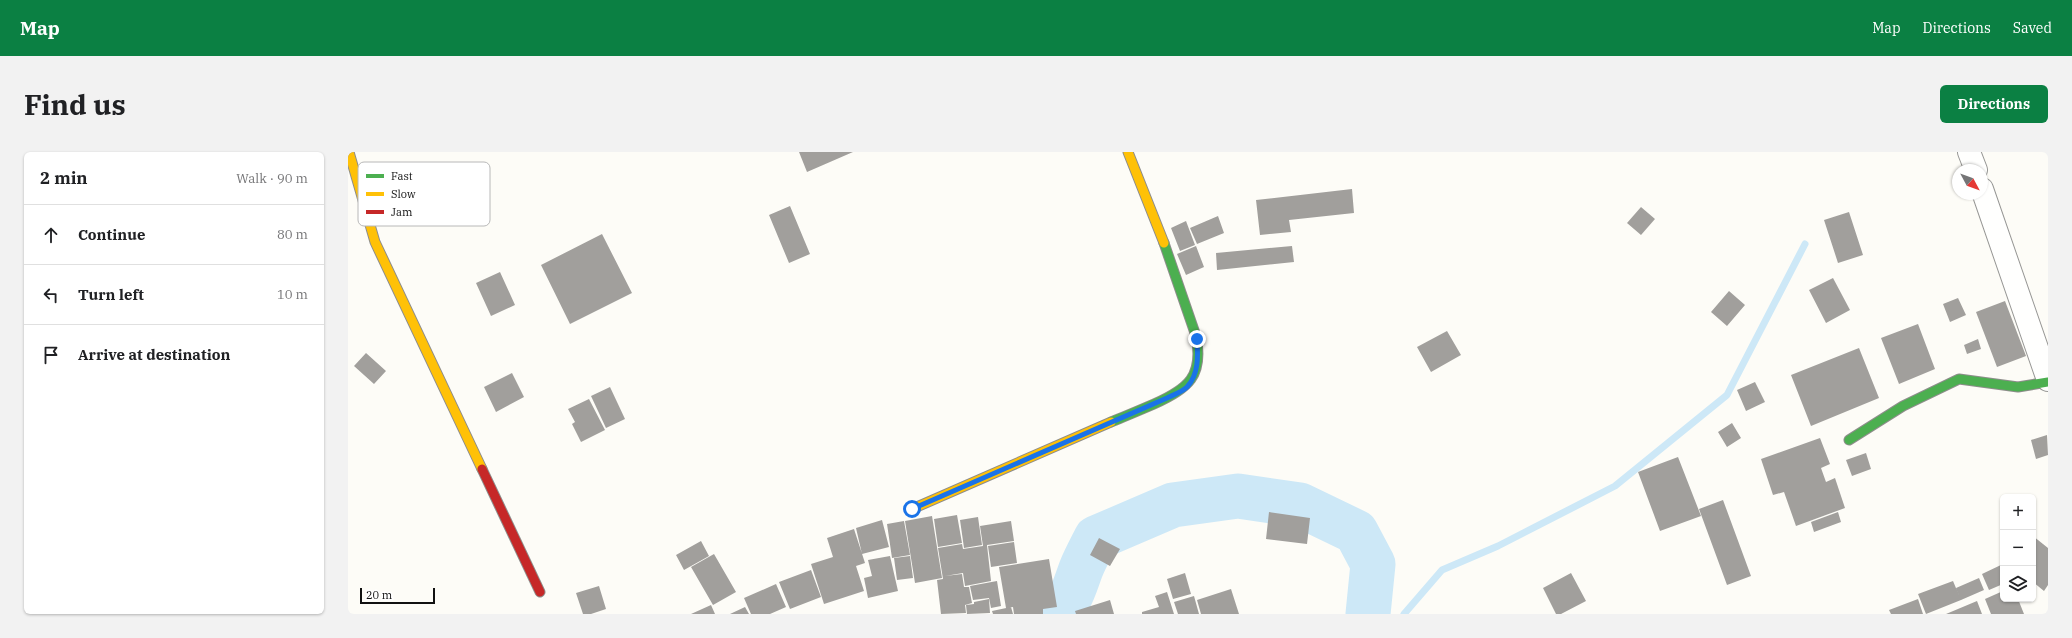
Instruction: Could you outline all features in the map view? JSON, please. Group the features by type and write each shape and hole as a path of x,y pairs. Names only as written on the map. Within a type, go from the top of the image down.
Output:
{"street":[{"path":"349,152 358,183"},
{"path":"912,509 1167,398 1186,388 1194,375 1198,360 1197,339 1165,244 1128,152"},
{"path":"1970,152 1974,164"},
{"path":"1849,440 1903,406 1959,379 2018,387 2048,381 1986,200"},
{"path":"370,226 375,242 540,592"}],"building":[{"path":"799,152 853,152 807,172"},
{"path":"1352,189 1354,213 1289,220 1291,232 1260,235 1256,200"},
{"path":"790,206 810,254 789,263 769,215"},
{"path":"1641,207 1655,219 1641,235 1627,223"},
{"path":"1849,212 1863,255 1838,263 1824,220"},
{"path":"1218,216 1224,233 1197,244 1190,228"},
{"path":"1186,221 1195,245 1180,251 1171,228"},
{"path":"602,234 632,293 570,324 541,265"},
{"path":"1196,246 1204,267 1186,275 1177,254"},
{"path":"1292,246 1294,262 1217,270 1216,253"},
{"path":"500,272 515,305 491,316 476,283"},
{"path":"1833,278 1850,310 1826,323 1809,290"},
{"path":"1729,291 1745,305 1727,326 1711,312"},
{"path":"1958,298 1966,315 1950,322 1943,304"},
{"path":"2005,301 2026,356 1997,367 1976,312"},
{"path":"1918,324 1935,369 1899,384 1881,338"},
{"path":"1447,331 1461,355 1431,372 1417,347"},
{"path":"1978,339 1981,349 1967,354 1964,345"},
{"path":"1859,348 1879,398 1811,426 1791,375"},
{"path":"366,353 386,371 374,384 354,366"},
{"path":"512,373 524,397 496,412 484,387"},
{"path":"1755,382 1765,402 1746,411 1737,390"},
{"path":"610,387 625,419 606,428 591,396"},
{"path":"589,399 605,430 581,442 572,424 575,422 568,409"},
{"path":"1732,423 1741,438 1727,447 1718,432"},
{"path":"2047,435 2048,455 2036,459 2031,440"},
{"path":"1820,438 1830,464 1821,468 1826,482 1835,478 1845,508 1796,526 1784,492 1773,495 1761,459"},
{"path":"1866,453 1871,469 1852,476 1846,460"},
{"path":"1678,457 1701,516 1660,531 1638,472"},
{"path":"1723,500 1751,576 1727,585 1699,509"},
{"path":"1269,512 1310,518 1307,544 1266,539"},
{"path":"1838,512 1841,522 1814,532 1811,522"},
{"path":"957,515 962,543 938,547 934,519"},
{"path":"932,516 942,578 915,583 905,521"},
{"path":"978,517 982,545 964,548 960,520"},
{"path":"882,520 889,547 862,554 856,528"},
{"path":"904,521 910,555 892,558 887,524"},
{"path":"1011,521 1014,541 987,545 991,581 965,586 963,573 945,576 962,574 964,587 969,587 972,603 965,605 966,613 941,614 937,580 943,579 938,548 962,544 963,549 983,546 980,526"},
{"path":"854,529 865,563 856,566 864,591 824,604 811,564 833,557 827,538"},
{"path":"1099,538 1120,549 1110,566 1090,555"},
{"path":"2036,538 2048,548 2048,585 2044,591 2036,584"},
{"path":"701,541 709,556 684,570 676,555"},
{"path":"1014,542 1017,563 991,567 988,546"},
{"path":"714,554 736,592 713,605 691,567"},
{"path":"890,556 898,591 868,598 864,578 872,576 868,560"},
{"path":"910,556 913,578 897,580 894,558"},
{"path":"1049,559 1057,607 1043,609 1043,614 1014,614 1013,607 1006,608 999,567"},
{"path":"2000,565 2000,585 1989,590 1982,574"},
{"path":"811,570 821,597 790,609 779,582"},
{"path":"1185,573 1191,594 1173,599 1167,579"},
{"path":"1571,573 1586,601 1561,614 1556,614 1543,588"},
{"path":"1979,578 1984,590 1961,600 1956,588"},
{"path":"997,581 1001,606 991,608 989,598 973,600 970,586"},
{"path":"1953,581 1961,600 1926,614 1918,594"},
{"path":"776,584 786,607 770,614 751,614 744,598"},
{"path":"599,586 606,609 591,614 583,614 576,593"},
{"path":"1231,589 1239,614 1201,614 1197,600"},
{"path":"1167,592 1174,614 1142,614 1142,612 1159,607 1155,596"},
{"path":"2000,592 2000,602 2019,602 2024,614 1991,614 1985,599"},
{"path":"1194,596 1199,614 1178,614 1174,602"},
{"path":"989,599 990,613 967,614 966,605"},
{"path":"1918,599 1923,614 1891,614 1889,610"},
{"path":"1110,600 1114,614 1076,614 1075,611"},
{"path":"1977,601 1982,614 1946,614"},
{"path":"711,605 715,614 691,614"},
{"path":"745,607 749,614 730,614"},
{"path":"1011,607 1013,614 993,614 992,611"}],"waterway":[{"path":"1404,614 1442,570 1498,546 1615,486 1727,395 1805,244"},
{"path":"1055,614 1065,605 1068,600 1096,538 1173,505 1238,496 1300,505 1356,532 1373,564 1368,614"}],"traffic: fast":[{"path":"1111,422 1176,393 1191,379 1198,361 1196,336 1164,243"},
{"path":"1849,440 1903,406 1959,379 2018,387 2048,382"}],"traffic: slow":[{"path":"349,152 358,183"},
{"path":"1128,152 1164,243"},
{"path":"370,226 375,242 482,469"},
{"path":"912,509 1111,422"}],"traffic: jam":[{"path":"482,469 540,592"}],"route":[{"path":"912,509 1167,398 1186,388 1194,375 1198,360 1197,339"}]}
